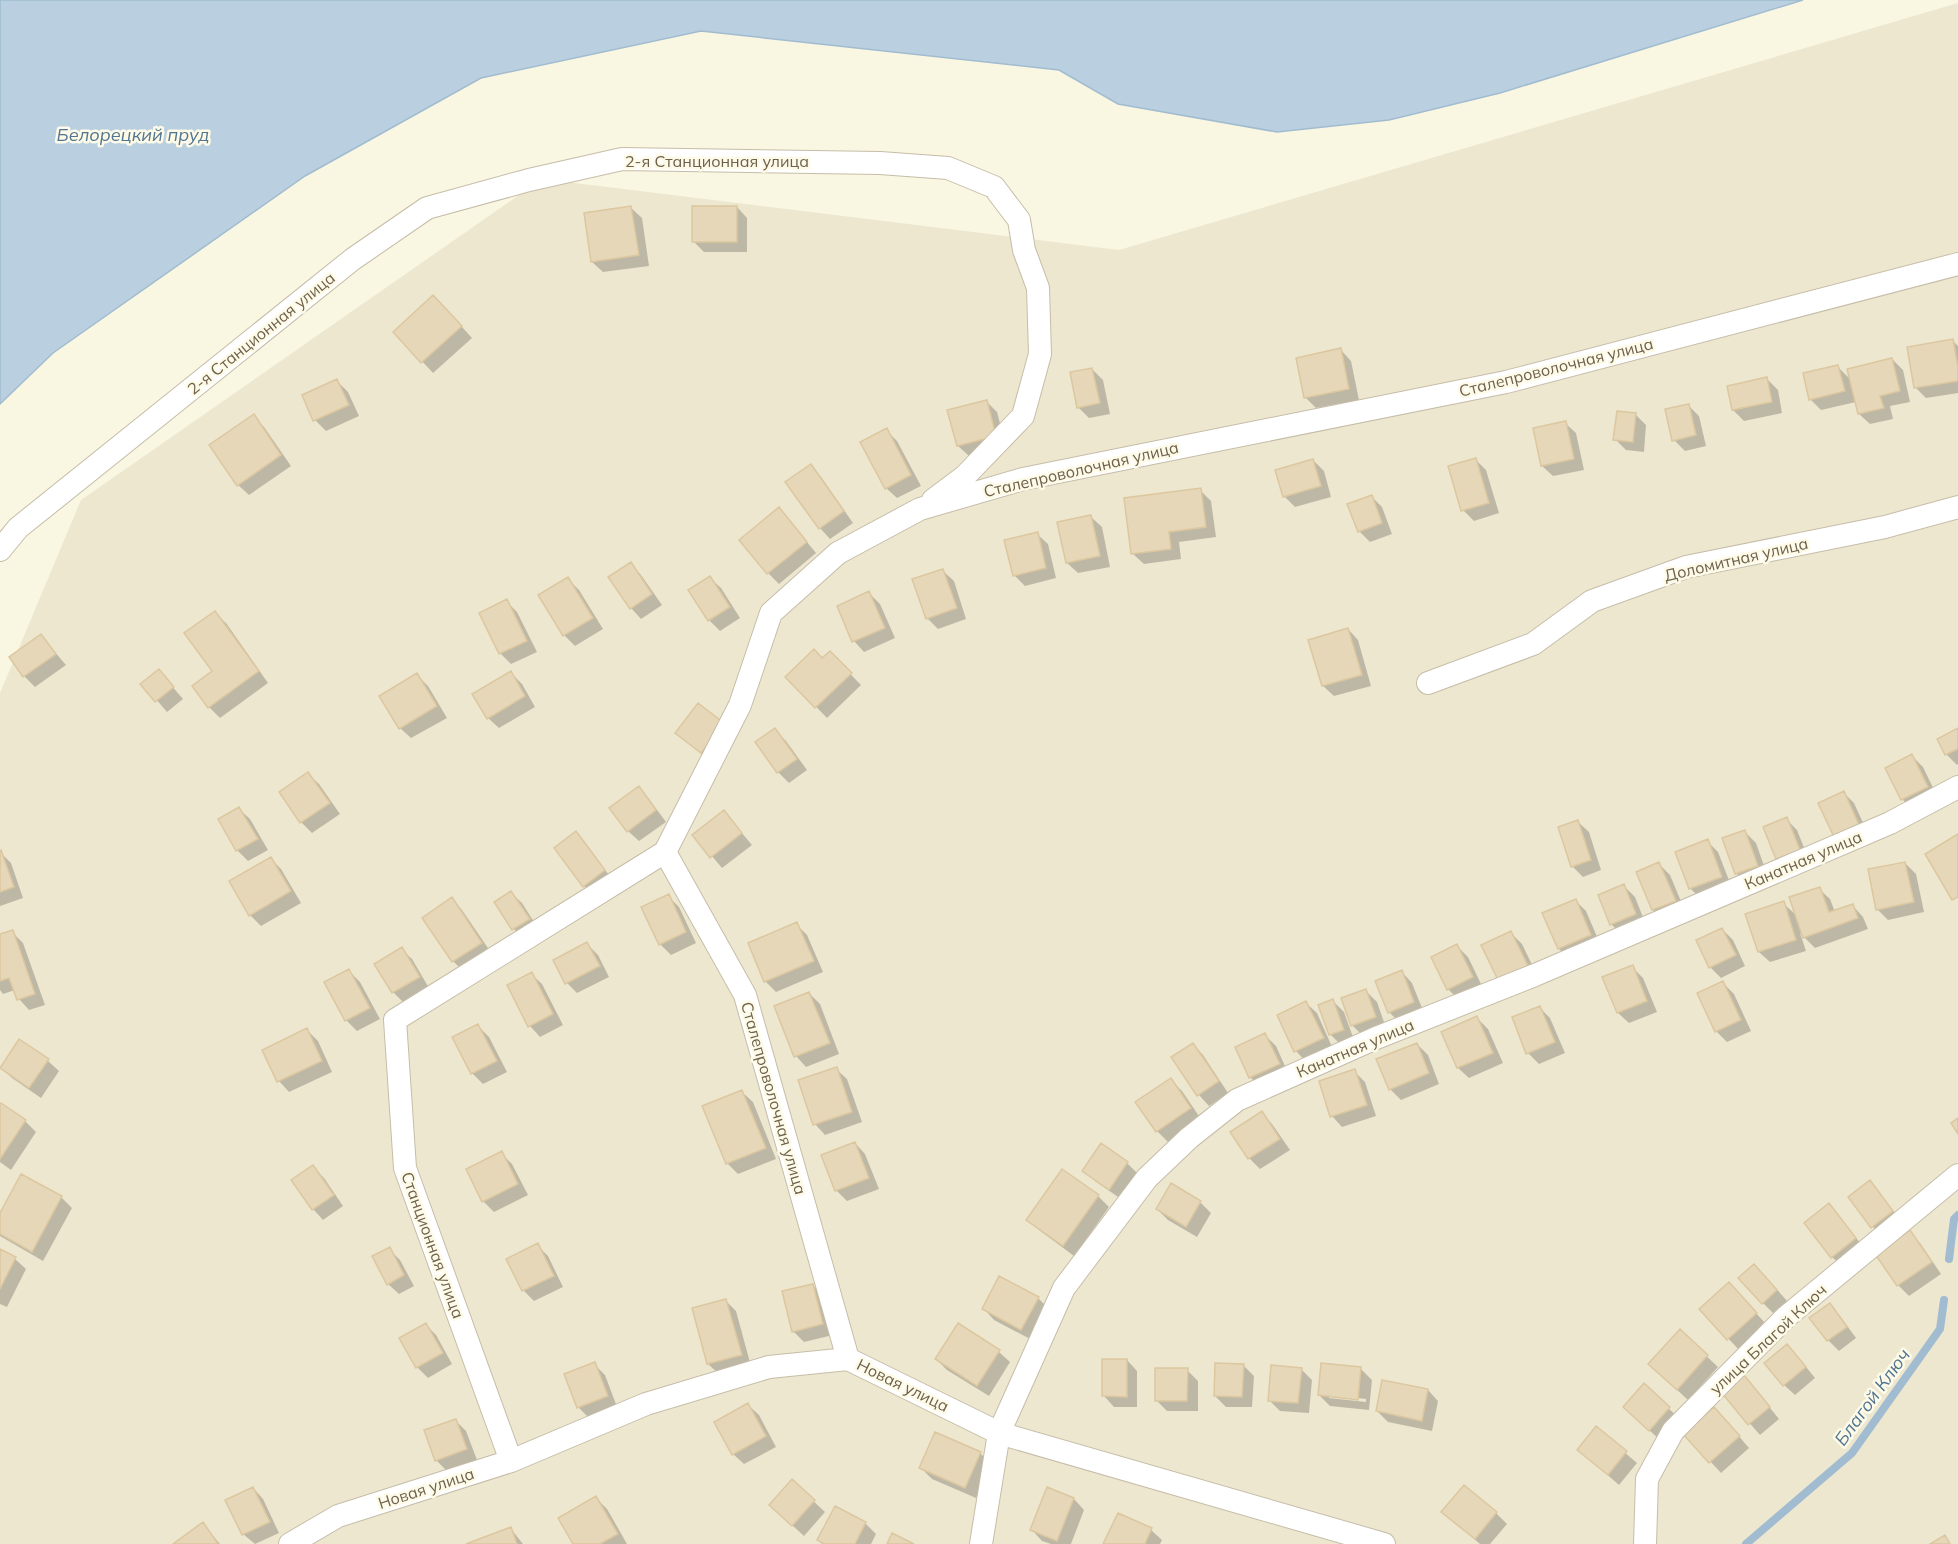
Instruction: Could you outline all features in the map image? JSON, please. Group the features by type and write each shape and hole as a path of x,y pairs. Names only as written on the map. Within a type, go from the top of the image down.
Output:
{"street":[{"name":"2-я Станционная улица","path":"0,550 18,528 353,259 427,208 529,180 622,159 879,163 948,168 994,188 1019,220 1024,250 1038,288 1040,354 1023,416 965,476 920,509"},
{"name":"Сталепроволочная улица","path":"848,1359 745,994 665,852 740,705 771,613 838,553 920,509 1023,478 1506,382 1958,264"},
{"name":"Доломитная улица","path":"1428,683 1533,644 1592,601 1686,567 1886,527 1958,507"},
{"name":"Канатная улица","path":"981,1544 999,1433 1064,1288 1147,1178 1189,1138 1237,1100 1376,1038 1535,975 1890,823 1958,787"},
{"name":"Станционная улица","path":"511,1461 405,1168 395,1020 665,852"},
{"name":"улица Благой Ключ","path":"1645,1544 1647,1479 1673,1431 1786,1317 1958,1175"},
{"name":"Новая улица","path":"290,1544 339,1516 511,1461 646,1404 769,1367 848,1359 999,1433 1384,1544"}],"shaded area":[{"path":"1958,3 1958,1544 0,1544 0,693 81,500 542,179 1119,250"}],"water":[{"name":"Белорецкий пруд","path":"0,0 1803,0 1500,93 1389,120 1277,132 1118,104 1059,70 701,31 481,78 305,176 53,353 0,404"}],"building":[{"path":"631,206 639,255 591,262 584,213"},
{"path":"692,206 737,206 737,242 692,242"},
{"path":"433,295 462,326 421,363 393,332"},
{"path":"1953,339 1958,381 1914,388 1907,347"},
{"path":"1341,348 1349,389 1304,398 1296,358"},
{"path":"1892,358 1900,391 1880,396 1884,408 1858,414 1847,369"},
{"path":"1838,365 1845,391 1809,400 1803,373"},
{"path":"1092,368 1100,403 1077,408 1070,372"},
{"path":"1767,377 1772,402 1732,410 1727,386"},
{"path":"337,379 349,405 313,421 302,395"},
{"path":"987,400 996,436 957,446 947,410"},
{"path":"1689,404 1696,435 1672,441 1665,409"},
{"path":"1617,411 1636,413 1633,442 1613,440"},
{"path":"254,414 281,455 237,486 209,445"},
{"path":"1566,421 1574,459 1541,466 1533,428"},
{"path":"887,428 911,475 885,489 860,442"},
{"path":"1476,458 1489,503 1461,511 1448,466"},
{"path":"1313,459 1321,486 1283,497 1275,470"},
{"path":"811,464 844,511 819,529 785,482"},
{"path":"1201,488 1206,527 1169,532 1171,549 1131,554 1124,498"},
{"path":"1372,495 1382,523 1358,532 1347,504"},
{"path":"779,507 807,542 767,574 739,540"},
{"path":"1091,515 1100,556 1066,563 1057,522"},
{"path":"1038,532 1046,568 1013,576 1004,540"},
{"path":"631,562 652,594 630,609 608,577"},
{"path":"943,569 957,608 926,619 912,579"},
{"path":"710,576 730,607 708,621 688,590"},
{"path":"568,577 593,618 563,636 538,595"},
{"path":"869,591 885,628 852,642 837,606"},
{"path":"507,599 527,641 499,654 479,613"},
{"path":"215,611 259,671 208,708 192,686 212,671 184,633"},
{"path":"1348,628 1362,675 1322,686 1308,640"},
{"path":"41,634 56,654 23,677 9,657"},
{"path":"814,649 822,658 830,651 852,673 815,708 785,677"},
{"path":"159,669 174,687 155,702 140,684"},
{"path":"511,671 525,696 487,719 472,694"},
{"path":"417,673 437,706 399,729 379,696"},
{"path":"698,703 724,723 701,753 675,733"},
{"path":"775,728 797,759 777,773 755,742"},
{"path":"1958,728 1958,749 1945,755 1937,739"},
{"path":"1912,754 1928,787 1901,800 1885,768"},
{"path":"308,772 330,803 300,823 279,792"},
{"path":"639,786 656,810 627,832 609,808"},
{"path":"1844,791 1859,825 1834,837 1818,803"},
{"path":"239,807 258,839 236,851 218,819"},
{"path":"724,810 742,833 710,858 692,835"},
{"path":"1787,817 1800,850 1776,859 1763,827"},
{"path":"1578,820 1591,860 1571,867 1558,827"},
{"path":"1745,830 1758,866 1735,874 1722,838"},
{"path":"576,831 605,870 583,887 554,848"},
{"path":"1958,834 1958,897 1952,900 1925,854"},
{"path":"1708,839 1722,877 1689,889 1675,852"},
{"path":"0,851 14,887 0,892"},
{"path":"271,857 291,891 249,916 229,881"},
{"path":"1659,862 1676,901 1652,910 1636,872"},
{"path":"1905,862 1914,902 1876,910 1868,869"},
{"path":"1624,884 1636,914 1610,925 1598,895"},
{"path":"1820,887 1829,912 1853,904 1858,918 1803,938 1789,897"},
{"path":"511,891 530,919 512,930 494,902"},
{"path":"669,894 686,932 659,945 641,907"},
{"path":"452,897 482,943 452,962 422,918"},
{"path":"1576,899 1591,935 1558,949 1542,913"},
{"path":"1784,901 1796,940 1758,952 1745,914"},
{"path":"797,922 814,961 764,982 748,943"},
{"path":"1722,928 1736,955 1709,968 1696,940"},
{"path":"13,930 35,994 17,1000 9,978 0,981 0,934"},
{"path":"1511,931 1528,966 1498,980 1481,945"},
{"path":"587,942 600,966 565,984 553,960"},
{"path":"1457,944 1473,977 1447,990 1431,957"},
{"path":"402,947 420,977 392,993 374,964"},
{"path":"1633,965 1647,1001 1617,1013 1602,977"},
{"path":"349,969 370,1008 345,1021 324,982"},
{"path":"1402,970 1414,1002 1388,1013 1375,981"},
{"path":"532,972 553,1014 528,1027 507,985"},
{"path":"1723,981 1741,1020 1715,1032 1697,993"},
{"path":"1366,989 1376,1017 1351,1026 1341,998"},
{"path":"809,992 830,1043 794,1057 774,1006"},
{"path":"1333,999 1344,1030 1329,1035 1318,1005"},
{"path":"1306,1001 1324,1038 1294,1052 1277,1015"},
{"path":"1540,1006 1555,1042 1526,1054 1512,1017"},
{"path":"1477,1016 1493,1053 1457,1068 1441,1032"},
{"path":"478,1024 497,1061 471,1074 452,1037"},
{"path":"307,1028 322,1061 277,1082 262,1050"},
{"path":"1265,1033 1280,1064 1249,1078 1235,1047"},
{"path":"19,1039 49,1059 29,1088 0,1068"},
{"path":"1193,1043 1219,1081 1197,1096 1171,1057"},
{"path":"1417,1043 1429,1073 1389,1090 1376,1059"},
{"path":"837,1067 852,1112 813,1125 798,1080"},
{"path":"1355,1069 1367,1105 1330,1117 1319,1081"},
{"path":"1171,1078 1191,1108 1156,1132 1135,1102"},
{"path":"742,1090 766,1148 726,1164 702,1106"},
{"path":"0,1104 26,1120 0,1159"},
{"path":"1262,1111 1280,1139 1248,1159 1230,1132"},
{"path":"1958,1118 1958,1134 1951,1123"},
{"path":"855,1142 869,1178 835,1191 821,1155"},
{"path":"1101,1143 1128,1162 1109,1190 1082,1171"},
{"path":"502,1151 518,1184 482,1202 466,1169"},
{"path":"313,1165 334,1195 312,1210 291,1180"},
{"path":"1062,1169 1099,1195 1063,1246 1026,1220"},
{"path":"21,1174 62,1196 32,1252 0,1234 0,1213"},
{"path":"1870,1180 1893,1211 1871,1228 1848,1197"},
{"path":"1171,1183 1201,1201 1186,1227 1156,1209"},
{"path":"1829,1203 1856,1238 1831,1258 1804,1223"},
{"path":"1910,1230 1932,1262 1897,1286 1875,1254"},
{"path":"538,1243 554,1276 522,1291 506,1259"},
{"path":"390,1247 404,1275 387,1285 372,1256"},
{"path":"0,1249 16,1257 0,1289"},
{"path":"1754,1264 1777,1290 1762,1304 1738,1278"},
{"path":"999,1276 1039,1297 1021,1330 982,1309"},
{"path":"1729,1282 1757,1313 1727,1340 1699,1309"},
{"path":"813,1284 823,1324 792,1332 782,1291"},
{"path":"726,1299 742,1355 707,1364 692,1308"},
{"path":"1830,1303 1847,1327 1827,1341 1809,1318"},
{"path":"426,1323 443,1353 416,1368 399,1338"},
{"path":"958,1323 1000,1350 977,1386 935,1359"},
{"path":"1680,1329 1708,1355 1677,1390 1648,1364"},
{"path":"1787,1344 1806,1367 1783,1386 1764,1363"},
{"path":"1102,1359 1127,1359 1127,1397 1102,1396"},
{"path":"595,1362 608,1396 577,1408 564,1374"},
{"path":"1215,1363 1244,1364 1242,1397 1214,1396"},
{"path":"1321,1363 1361,1367 1358,1400 1318,1395"},
{"path":"1271,1365 1302,1368 1298,1403 1268,1401"},
{"path":"1155,1368 1188,1368 1187,1401 1155,1401"},
{"path":"1744,1375 1770,1407 1748,1425 1722,1393"},
{"path":"1382,1380 1428,1389 1422,1421 1376,1411"},
{"path":"1644,1383 1670,1407 1649,1431 1623,1407"},
{"path":"748,1403 766,1436 732,1455 714,1422"},
{"path":"1714,1407 1740,1436 1709,1463 1683,1434"},
{"path":"456,1419 467,1449 435,1461 424,1430"},
{"path":"1596,1426 1627,1451 1608,1475 1577,1450"},
{"path":"935,1432 981,1452 965,1488 919,1468"},
{"path":"792,1479 815,1500 792,1526 769,1505"},
{"path":"1464,1485 1497,1512 1475,1539 1441,1512"},
{"path":"253,1487 270,1522 242,1535 225,1500"},
{"path":"1047,1487 1074,1498 1057,1541 1030,1530"},
{"path":"596,1496 618,1534 600,1544 573,1544 558,1518"},
{"path":"835,1506 866,1522 855,1544 824,1544 817,1540"},
{"path":"1118,1513 1152,1528 1145,1544 1103,1544"},
{"path":"203,1522 218,1544 173,1544"},
{"path":"511,1527 517,1544 466,1544"},
{"path":"892,1533 914,1544 887,1544"},
{"path":"1945,1535 1950,1544 1930,1544"}],"waterway":[{"name":"Благой Ключ","path":"1949,1259 1954,1219 1958,1215"},
{"name":"Благой Ключ","path":"1746,1544 1852,1453 1940,1329 1944,1300"}]}
